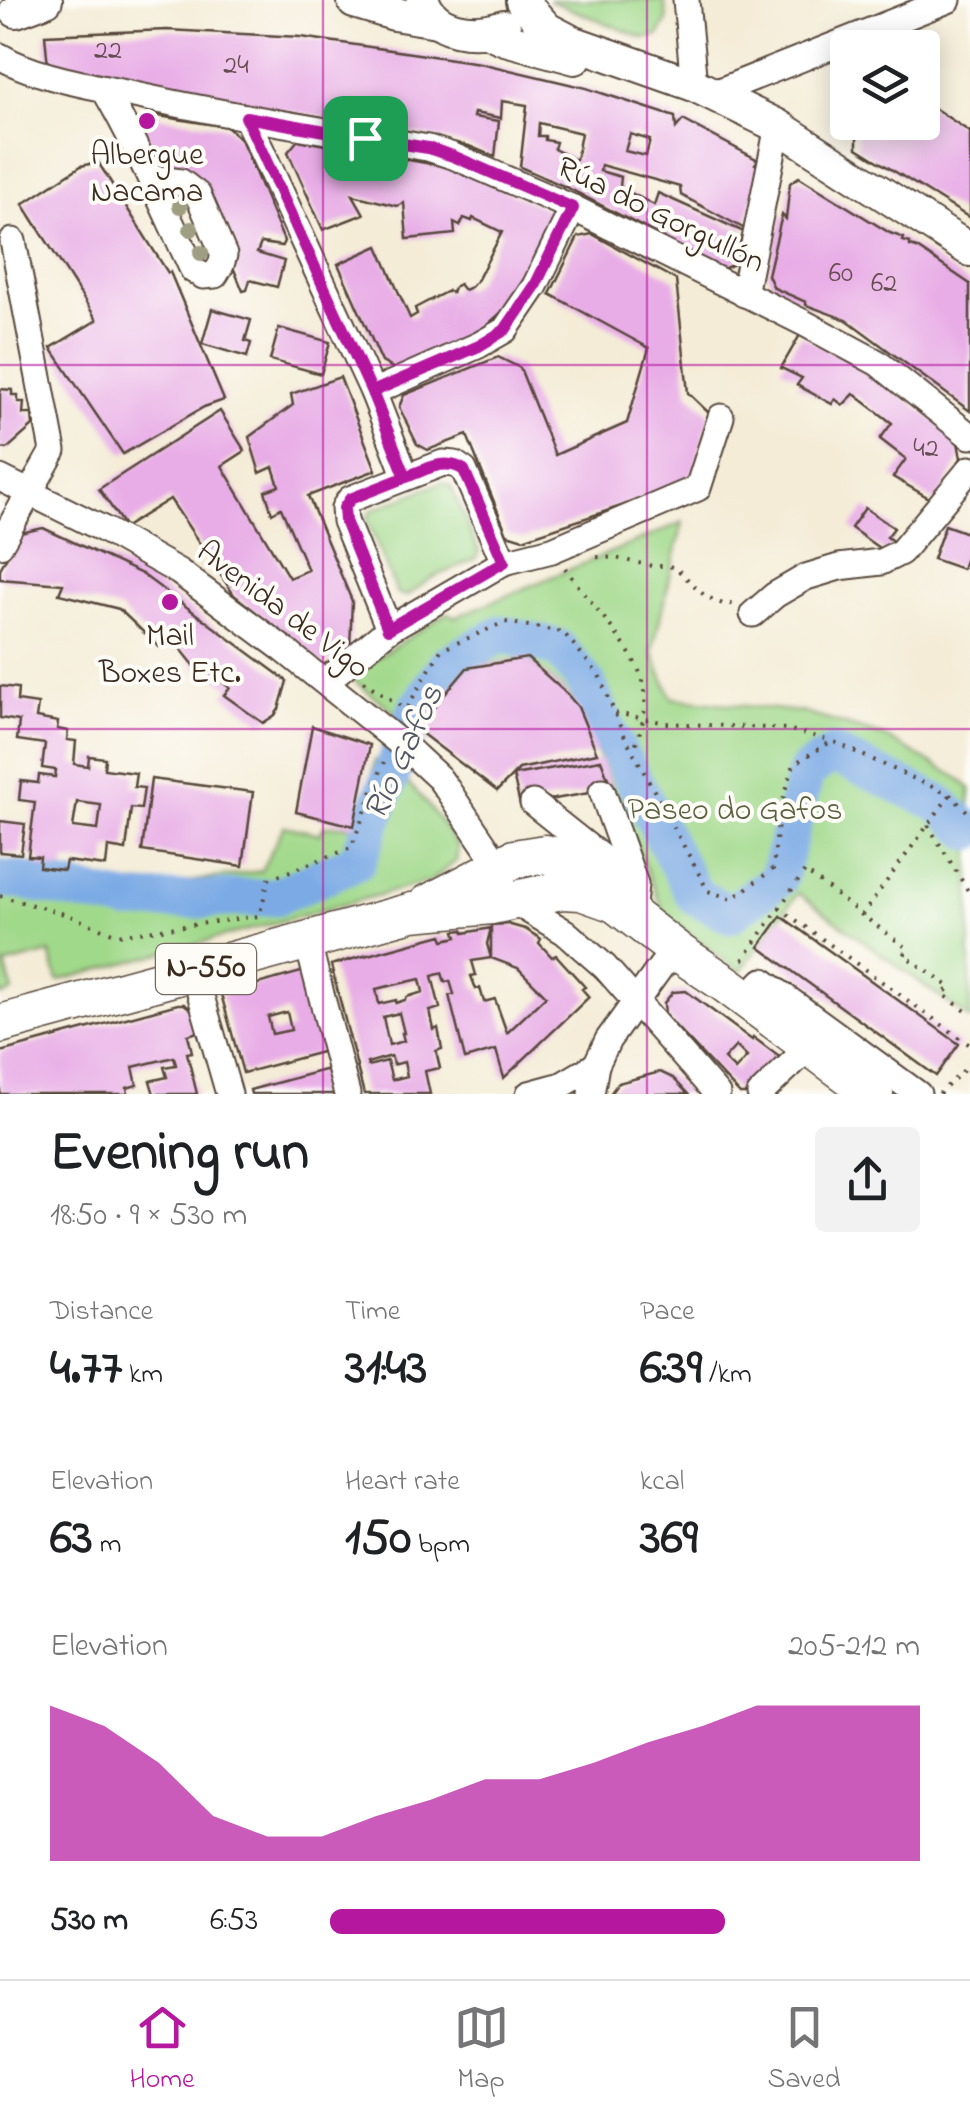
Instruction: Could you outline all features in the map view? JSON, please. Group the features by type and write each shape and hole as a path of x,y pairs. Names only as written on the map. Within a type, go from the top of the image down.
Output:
{"highway":[{"path":"493,873 628,901 670,955 736,992 874,1094"},
{"name":"N-550","path":"0,1024 412,912 492,906 493,873"}],"main road":[{"path":"352,1 426,7 447,26 472,32 500,28 514,21 522,0"},
{"path":"522,0 547,29 572,42 703,89 778,126 967,246"},
{"path":"486,31 616,70 647,68"}],"street":[{"path":"686,0 703,89 948,0"},
{"name":"Rúa do Gorgullón","path":"0,56 22,67 104,89 428,148 453,156 573,208 878,363 970,436"},
{"path":"104,89 150,178"},
{"path":"246,117 372,392 406,477"},
{"path":"744,294 778,126"},
{"path":"372,392 479,346 505,330 535,286 573,208"},
{"path":"0,546 54,451 14,241"},
{"path":"325,682 388,629 504,562 552,550 698,488 722,417"},
{"path":"388,629 345,521 344,508 350,499 443,464 455,464 464,470 504,562"},
{"path":"752,614 806,577 839,567 881,562 901,552 970,469"},
{"name":"Avenida de Vigo","path":"0,478 179,572 391,728 439,778 493,873 605,967 718,1094"},
{"path":"602,791 628,901"},
{"path":"533,803 628,901"},
{"path":"307,940 347,1094"},
{"path":"591,1094 596,1065 608,1040 670,955"},
{"path":"194,972 228,1094"},
{"path":"736,992 763,980 918,1094"},
{"path":"760,1094 810,1046"},
{"path":"529,1094 562,1085 596,1065"}],"path":[{"path":"552,550 635,661 645,688 643,725 633,751"},
{"path":"593,557 669,566 705,596 723,604 743,605 752,614"},
{"path":"391,728 441,650 505,622 562,632 599,674 633,751 708,891 732,899 773,869 779,814 794,764 832,741"},
{"path":"354,676 404,709"},
{"path":"615,713 666,724 787,730 832,741 950,795 970,814"},
{"path":"0,896 118,935 259,916 269,880 351,848 386,759"},
{"path":"862,915 950,795"},
{"path":"928,825 970,894"},
{"path":"736,992 779,908 805,872 908,949 904,955 950,986 944,994 970,1014"},
{"path":"779,908 970,1045"},
{"path":"939,1094 970,1064"}],"green space":[{"path":"548,0 664,0 667,20 658,36 643,38"},
{"path":"443,482 451,486 479,552 475,559 432,578 406,596 397,593 367,519 372,510"},
{"name":"Paseo do Gafos","path":"683,522 652,652 672,698 801,712 883,736 970,788 970,1019 798,893 740,972 665,915 578,707 527,658 467,668 416,729 352,679 357,671 447,613 456,617"},
{"path":"375,760 411,786 458,847 456,861 431,881 58,981 50,953 5,965 13,992 0,996 0,866 31,870 31,877 92,885 181,883 261,871 284,826 320,834 324,826 363,826"}],"building":[{"path":"167,30 301,37 480,63 586,88 675,117 676,128 683,120 758,160 755,164 760,167 745,229 681,195 680,187 601,165 600,171 621,177 620,187 654,205 658,193 744,232 737,252 740,253 736,263 723,269 520,167 527,105 502,101 501,118 474,113 473,117 499,121 495,157 436,138 174,96 48,66 45,35","holes":["539,123 581,133 576,160 554,149 556,142 538,136","630,134 650,140 646,156 625,151"]},
{"path":"940,112 970,132 970,218 857,148 857,140 940,140"},
{"path":"146,114 227,127 241,139 284,241 282,246 261,243 257,253 284,261 277,287 250,280 243,291 195,176 180,175 154,163 138,125"},
{"path":"298,140 453,168 553,212 558,221 503,311 478,333 395,369 382,362 338,264 378,246 410,318 417,314 415,308 448,291 452,293 459,284 464,290 471,287 502,232 473,218 464,218 460,226 454,223 455,234 407,239 404,203 397,206 353,195 364,214 323,230 288,152"},
{"path":"98,162 170,272 224,400 204,407 123,454 51,348 97,320 23,204 81,166"},
{"path":"799,177 904,238 910,246 970,284 970,411 847,320 774,288 768,275 782,215 786,219 790,183"},
{"path":"592,234 676,280 688,393 710,414 694,470 681,486 523,539 507,534 467,435 428,450 417,444 399,407 404,395 498,357 520,368 555,455 627,423 649,348 550,294 578,237"},
{"path":"212,309 251,320 245,341 251,343 247,357 202,344"},
{"path":"279,328 330,342 321,374 270,360"},
{"path":"800,335 860,365 957,437 961,458 936,502 893,477 906,459 880,439 892,423 854,394 843,405 835,399 832,404 797,385 802,378 781,368"},
{"path":"340,377 376,470 308,496 352,601 350,648 323,665 234,595 170,499 125,527 99,489 220,411 245,451 222,466 289,578 308,570 281,508 272,513 265,491 279,486 273,467 260,473 249,437 293,405 291,394"},
{"path":"0,389 12,390 12,395 18,395 18,402 24,402 23,414 32,414 33,426 7,449 0,448"},
{"path":"865,508 894,528 887,537 894,542 886,553 851,528"},
{"path":"945,525 970,534 962,569 933,559"},
{"path":"43,528 142,574 287,681 275,715 263,723 224,695 230,688 208,671 201,674 173,639 159,647 119,609 59,594 63,584 0,579 0,569 20,533"},
{"path":"527,658 578,707 597,753 519,769 497,791 416,729 467,668"},
{"path":"0,686 18,688 17,701 38,704 36,718 58,722 57,729 68,731 67,740 76,741 74,764 88,766 89,756 105,758 104,769 136,773 134,787 144,788 141,809 131,808 126,850 108,847 106,866 66,861 64,870 39,867 40,857 28,856 35,802 19,800 21,781 38,783 39,775 55,777 56,770 42,768 45,744 17,740 19,721 0,718","holes":["77,802 101,805 98,830 73,827"]},
{"path":"312,726 370,745 354,826 296,812"},
{"path":"601,760 612,789 520,805 513,775"},
{"path":"151,779 253,792 243,866 142,851"},
{"path":"0,821 25,824 21,854 0,852"},
{"path":"781,916 959,1044 936,1076 759,947"},
{"path":"491,925 525,929 541,939 539,943 552,957 556,955 585,987 582,989 589,997 504,1078 496,1050 465,1059 449,995 454,994 450,981 445,982 442,973 432,976 440,1008 430,1011 442,1049 436,1051 440,1068 425,1071 430,1094 364,1094 331,965 442,935 444,940 457,937 455,931 464,933","holes":["491,958 518,968 546,996 507,1033 495,999 484,1002 480,988 476,989 471,976 476,975 472,961","420,979 423,992 396,1003 379,1004 376,989","399,1013 404,1041 389,1045 383,1017","391,1056 393,1065 404,1062 407,1076 392,1080 387,1061 368,1066 367,1063"]},
{"path":"312,969 333,1049 243,1073 221,994","holes":["287,1012 291,1030 272,1034 268,1017"]},
{"path":"686,991 786,1062 752,1094 740,1094 665,1015 664,1003 673,992","holes":["736,1046 747,1057 735,1070 724,1059"]},
{"path":"178,1004 192,1010 198,1032 188,1035 192,1052 187,1053 197,1094 154,1094 150,1081 167,1077 164,1067 176,1065 174,1057 133,1067 137,1085 127,1088 128,1094 0,1094 0,1052"},
{"path":"328,1069 336,1094 251,1094 250,1090"},
{"path":"660,1072 673,1078 688,1094 610,1094 618,1083"}],"waterway":[{"name":"Río Gafos","path":"0,879 129,902 275,897 357,861 417,709 447,664 501,634 558,648 586,682 612,740 695,896 730,914 778,879 806,772 833,754 939,803 970,831"}],"place":[{"name":"Albergue Nacama","path":"147,121"},
{"name":"Mail Boxes Etc.","path":"170,602"}],"route":[{"path":"365,138 246,117 372,392 406,477 350,499 344,508 345,521 388,629 504,562 464,470 455,464 443,464 406,477 372,392 479,346 505,330 535,286 573,208 453,156 365,138"}]}
